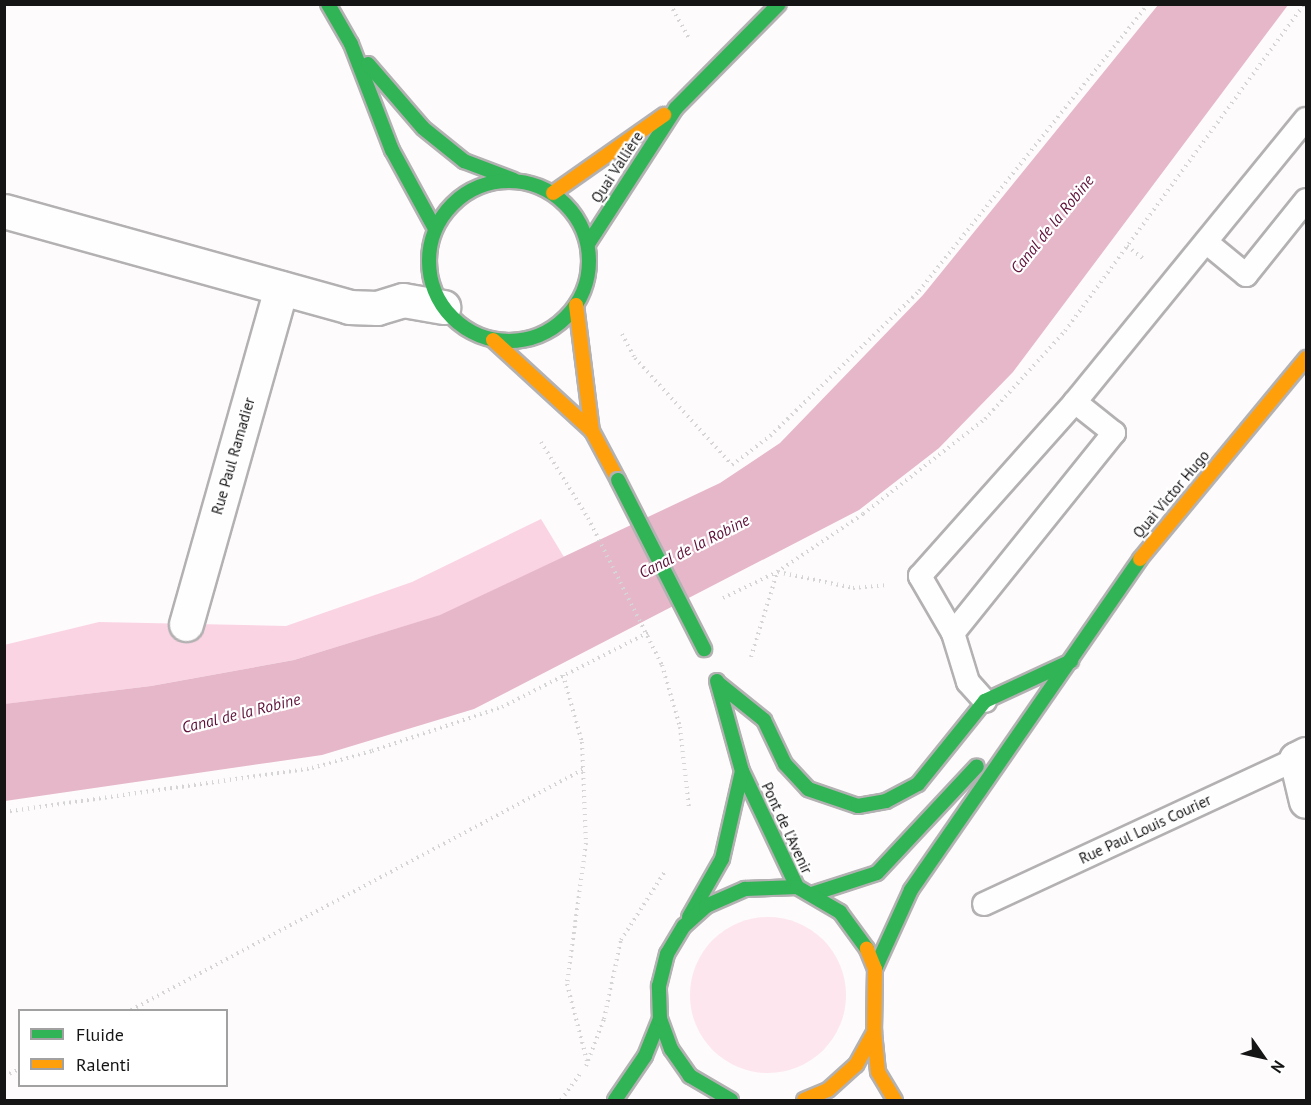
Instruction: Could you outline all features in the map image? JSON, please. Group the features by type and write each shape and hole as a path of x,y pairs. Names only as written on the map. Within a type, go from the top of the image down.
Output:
{"main road":[{"path":"328,4 351,44 392,150 435,229"},
{"name":"Quai Vallière","path":"553,193 676,108 779,4"},
{"path":"351,44 423,128 464,161 553,193 574,214 588,244 589,273 576,306 592,431"},
{"name":"Quai Vallière","path":"588,244 676,108"},
{"path":"515,181 489,184 464,195 435,229 429,266 443,307 465,328 493,340 592,431 705,649 718,683 742,771"},
{"path":"493,340 536,337 576,306"},
{"name":"Quai Victor Hugo","path":"875,969 911,890 1073,660 1150,544 1306,358"},
{"path":"718,683 764,720 799,780 819,795 858,806 886,801 918,784 985,701 1073,660"},
{"name":"Quai Victor Hugo","path":"812,894 857,883 887,865 1073,660"},
{"name":"Pont de l'Avenir","path":"742,771 798,887"},
{"name":"Pont de l'Avenir","path":"660,1019 658,986 667,954 722,859 742,771"},
{"path":"684,926 731,893 798,887 840,912 862,938 875,969 874,1032 878,1071 896,1101"},
{"path":"615,1101 645,1056 660,1019"},
{"path":"660,1019 671,1049 690,1076 731,1101"},
{"path":"804,1101 828,1090 856,1065 874,1032"}],"street":[{"path":"4,211 360,308 403,300 443,307"},
{"name":"Rue Paul Ramadier","path":"186,624 281,288"},
{"path":"1301,756 1306,801"}],"lane":[{"path":"985,701 968,682 953,633 920,576 1075,402 1306,119"},
{"path":"1206,242 1246,275 1306,200"},
{"path":"953,633 1114,434 1075,402"},
{"name":"Rue Paul Louis Courier","path":"984,904 1301,756"}],"path":[{"path":"635,358 732,465 770,436 919,291 1148,4"},
{"path":"738,698 777,572 863,514 985,419 1065,331 1304,4"},
{"path":"588,518 662,665 681,727 690,816"},
{"path":"777,572 853,588 920,576"},
{"path":"4,812 312,768 449,728 563,675 582,742 584,769 585,843 567,984 587,1063"},
{"path":"135,1009 584,769"},
{"path":"561,1101 587,1063 621,940 669,867"},
{"path":"4,1076 18,1070"}],"shaded area":[{"path":"541,519 564,557 441,615 294,660 151,686 5,704 4,645 99,622 286,626 412,582"},
{"path":"768,917 783,918 798,923 823,940 840,965 845,980 845,1010 840,1025 823,1050 798,1067 783,1072 768,1073 753,1072 738,1067 713,1050 696,1025 691,1010 690,995 691,980 696,965 713,940 738,923 753,918"}],"water":[{"name":"Canal de la Robine","path":"1158,5 1288,5 1013,372 939,448 859,510 474,709 322,755 5,801 4,704 151,686 294,660 440,615 720,483 780,443 923,295"}],"traffic: fast":[{"path":"328,4 351,44 392,150 435,229"},
{"path":"588,244 676,108 779,4"},
{"path":"368,64 423,128 464,161 514,180"},
{"path":"509,181 540,187 566,204 583,230 589,261 583,292 566,318 540,335 509,341 478,335 452,318 435,292 429,261 435,230 452,204 478,187 509,181"},
{"path":"618,480 704,649"},
{"path":"875,969 911,890 1140,559"},
{"path":"718,683 764,720 785,764 808,789 858,806 886,801 918,784 985,701 1071,661"},
{"path":"717,681 742,771 797,887"},
{"path":"812,894 877,873 977,766"},
{"path":"689,917 722,859 742,771"},
{"path":"731,1100 690,1076 671,1049 660,1019 659,986 667,954 684,926 706,906 745,889 797,887 840,912 867,949"},
{"path":"615,1100 645,1056 660,1019"}],"traffic: slow":[{"path":"553,193 664,115"},
{"path":"576,305 592,431 618,480"},
{"path":"493,340 592,431"},
{"path":"1140,559 1306,358"},
{"path":"804,1100 828,1090 856,1065 874,1032 875,969 867,949"},
{"path":"874,1032 878,1072 895,1100"}]}
